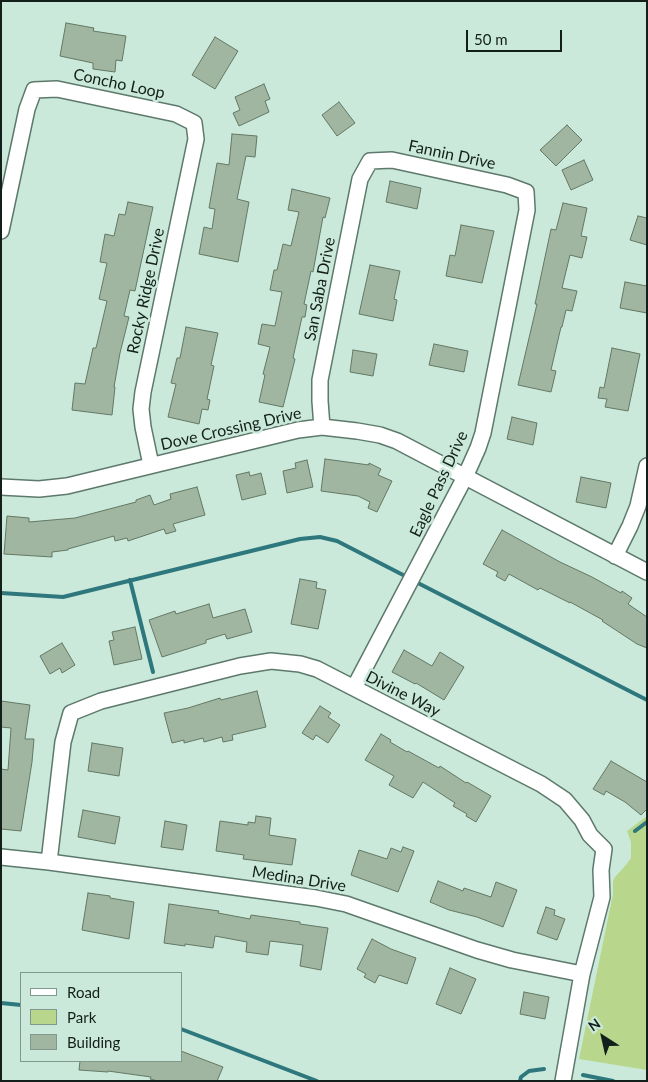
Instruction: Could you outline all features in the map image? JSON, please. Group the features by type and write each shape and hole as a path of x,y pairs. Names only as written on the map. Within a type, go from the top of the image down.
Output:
{"street":[{"name":"Concho Loop","path":"1,231 27,109 34,90 57,89 176,114 194,123"},
{"name":"Rocky Ridge Drive","path":"151,465 142,427 143,392 196,139 194,123"},
{"name":"Fannin Drive","path":"370,160 392,160 507,185 526,192"},
{"name":"San Saba Drive","path":"322,427 320,380 360,179 370,160"},
{"name":"Eagle Pass Drive","path":"354,688 465,477 478,448 483,433 526,210 526,192"},
{"name":"Dove Crossing Drive","path":"1,487 39,489 67,486 298,430 322,427 357,431 380,435 397,441 647,572"},
{"path":"614,556 638,506 647,466"},
{"name":"Divine Way","path":"49,862 63,742 71,713 101,701 240,666 271,661 300,664 317,669 541,784 565,800 582,820 590,835 604,850 601,870 602,897 582,974 562,1081"},
{"name":"Medina Drive","path":"1,857 316,898 346,904 495,955 582,974"}],"green space":[{"path":"647,816 647,1070 579,1059 613,894 613,881 631,858 631,842 627,831"}],"building":[{"path":"66,23 94,28 93,31 126,36 122,61 116,60 115,72 93,69 93,63 60,56"},
{"path":"215,37 238,51 215,89 192,75"},
{"path":"264,84 270,99 265,101 269,112 239,126 233,113 240,110 235,97"},
{"path":"339,102 355,123 337,136 322,115"},
{"path":"567,125 582,140 556,166 540,150"},
{"path":"232,134 257,136 255,157 246,156 237,199 249,202 238,262 199,254 204,227 212,229 215,209 209,208 217,163 229,165"},
{"path":"584,160 593,180 571,190 562,170"},
{"path":"390,181 421,188 417,209 386,202"},
{"path":"292,189 330,198 325,218 323,217 313,272 311,271 304,304 307,305 305,317 302,317 293,358 295,359 283,407 259,402 265,375 263,374 270,347 258,344 262,324 275,326 282,292 270,290 274,270 277,270 283,244 291,246 299,212 288,210"},
{"path":"128,202 153,207 135,291 130,290 124,316 129,317 114,387 112,415 72,410 75,383 85,384 107,301 99,299 107,263 100,262 105,234 114,236 119,214 125,215"},
{"path":"563,203 587,208 581,236 587,237 582,258 570,255 562,288 577,291 572,311 566,310 561,327 551,370 556,371 551,392 518,385 537,304 535,304 551,229 556,230"},
{"path":"638,216 647,218 647,245 630,240"},
{"path":"461,225 494,231 482,283 446,276 450,255 455,256"},
{"path":"370,265 400,271 394,299 397,300 393,321 359,314"},
{"path":"625,282 647,286 647,313 620,308"},
{"path":"186,327 218,333 211,365 214,366 207,399 210,400 208,410 202,409 199,424 168,417 176,384 171,383 177,358 180,358"},
{"path":"434,344 468,351 464,372 429,365"},
{"path":"612,348 640,354 628,411 605,407 607,399 598,398 600,387 604,388"},
{"path":"353,350 377,354 373,376 350,372"},
{"path":"512,417 537,423 533,445 507,439"},
{"path":"325,459 369,465 369,463 381,469 378,475 392,481 377,512 368,508 370,502 358,496 321,491"},
{"path":"307,460 313,487 287,493 283,471 296,468 295,463"},
{"path":"249,472 250,476 261,473 266,494 242,500 236,475"},
{"path":"581,477 611,483 606,508 576,502"},
{"path":"197,487 205,515 173,524 176,531 166,534 164,529 128,541 127,538 115,541 114,536 68,550 52,552 52,557 4,554 7,516 29,518 29,522 75,518 136,502 136,500 150,495 154,505 171,499 170,494"},
{"path":"502,530 560,562 621,593 622,591 632,598 628,604 647,617 647,648 637,644 603,620 570,602 540,588 538,590 509,574 505,581 496,576 498,572 483,564"},
{"path":"300,579 317,582 316,588 326,590 318,629 291,624"},
{"path":"209,604 213,618 245,609 252,632 227,639 225,634 206,640 206,643 162,657 149,620 175,611 176,614"},
{"path":"135,627 142,659 114,665 109,641 114,640 112,632"},
{"path":"62,643 75,665 62,673 60,668 50,674 40,656"},
{"path":"404,650 432,666 440,652 464,667 444,700 416,683 392,672"},
{"path":"257,691 266,727 232,735 233,740 223,742 222,737 204,742 203,738 184,743 184,740 172,743 164,713 220,698 221,700"},
{"path":"1,701 30,705 25,739 34,739 21,831 1,829 1,769 8,770 11,728 1,727"},
{"path":"320,706 331,713 328,717 340,725 328,743 316,735 313,740 302,733"},
{"path":"381,734 407,752 439,768 440,766 491,796 476,822 453,806 455,803 423,782 413,798 389,785 394,776 365,760"},
{"path":"92,743 123,748 119,776 88,771"},
{"path":"611,761 647,782 647,809 641,815 625,802 606,791 604,795 593,789"},
{"path":"83,810 120,817 115,844 78,837"},
{"path":"256,816 271,818 269,835 296,839 292,865 243,859 244,855 216,851 220,821 248,825 248,822 255,823"},
{"path":"165,821 187,825 183,850 161,847"},
{"path":"403,847 414,851 398,892 351,875 359,850 387,859 391,848 401,852"},
{"path":"438,881 463,891 464,888 491,897 496,882 517,890 503,927 430,902"},
{"path":"88,893 134,902 129,939 82,930"},
{"path":"169,904 219,911 218,913 250,919 251,915 328,928 321,970 300,966 303,945 270,941 268,955 246,952 247,942 215,936 213,948 164,943"},
{"path":"546,907 555,910 554,915 565,919 557,940 537,933"},
{"path":"372,939 391,949 416,958 407,984 379,975 375,983 364,977 366,974 357,969"},
{"path":"450,968 476,979 461,1014 436,1004"},
{"path":"524,992 549,997 545,1019 520,1014"},
{"path":"182,1051 223,1067 217,1081 158,1081 150,1079 151,1077 108,1071 79,1070 80,1062 182,1062"}],"waterway":[{"path":"1,593 63,597 300,539 320,537 337,541 407,577"},
{"path":"130,580 153,672"},
{"path":"414,581 647,700"},
{"path":"635,831 647,822"},
{"path":"1,1003 20,1005"},
{"path":"182,1029 317,1081"},
{"path":"520,1081 521,1077 529,1071 544,1069"},
{"path":"583,1075 613,1081"}]}
